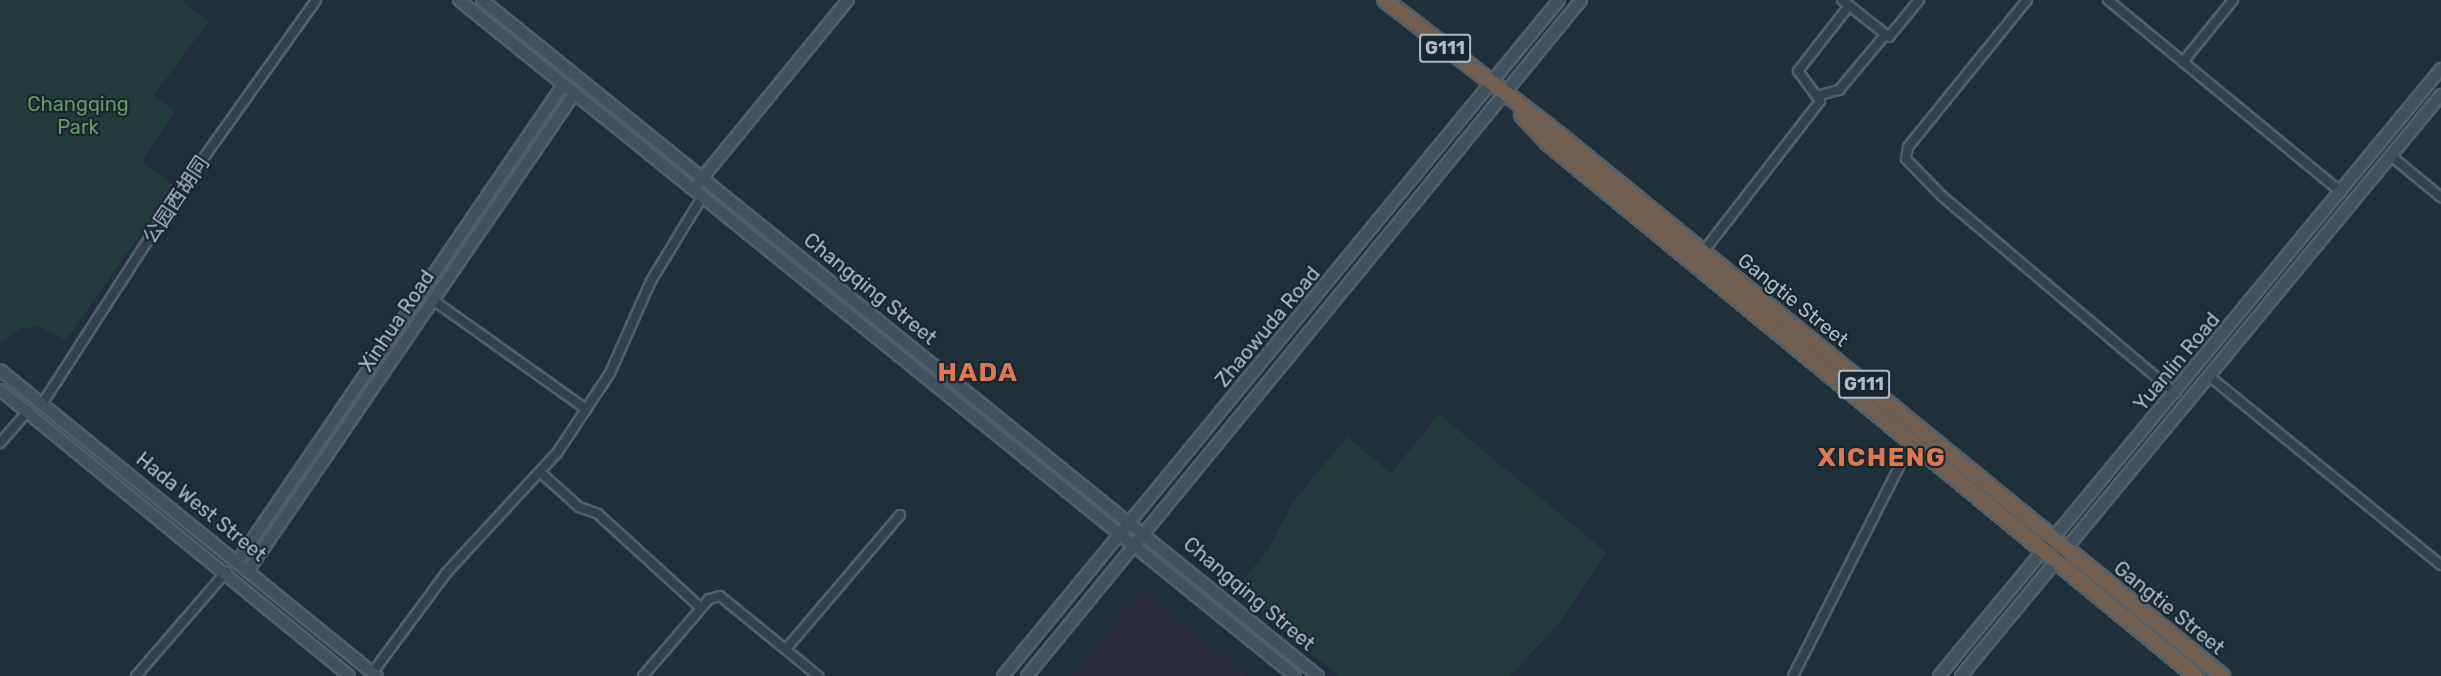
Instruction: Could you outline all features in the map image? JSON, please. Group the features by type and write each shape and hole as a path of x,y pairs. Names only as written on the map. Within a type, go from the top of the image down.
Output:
{"highway":[{"name":"Gangtie Street","path":"1385,0 1703,252 2222,676"},
{"name":"Gangtie Street","path":"1504,95 1548,143 2196,676"}],"main road":[{"name":"Changqing Street","path":"459,0 1121,530 1295,676"},
{"name":"Changqing Street","path":"482,0 1130,519 1318,676"},
{"path":"698,193 703,178 848,0"},
{"name":"Zhaowuda Road","path":"1004,676 1130,519 1559,0"},
{"name":"Zhaowuda Road","path":"1027,676 1581,0"},
{"name":"Yuanlin Road","path":"1939,676 2441,69"},
{"name":"Xinhua Road","path":"239,560 563,85"},
{"name":"Xinhua Road","path":"250,568 574,94"},
{"name":"Yuanlin Road","path":"1961,676 2441,95"},
{"name":"Hada West Street","path":"0,370 250,568 375,674"},
{"name":"Hada West Street","path":"0,390 226,572 349,676"}],"street":[{"name":"公园西胡同","path":"42,404 180,191 316,0"},
{"path":"1842,0 1885,35"},
{"path":"1703,252 1820,95 1839,90 1885,35 1919,0"},
{"path":"2026,0 1908,147 1906,159 1943,197 2175,393"},
{"path":"2108,0 2341,192"},
{"path":"2183,62 2233,0"},
{"path":"1820,95 1798,71 1849,6"},
{"path":"2391,156 2441,197"},
{"path":"375,674 447,572 541,473 586,409 610,373 670,245 698,193"},
{"path":"433,300 586,409"},
{"path":"2209,376 2441,565"},
{"path":"0,443 28,411"},
{"path":"1792,676 1911,443"},
{"path":"541,473 579,507 598,514 701,608"},
{"path":"786,649 900,515"},
{"path":"136,676 226,572"},
{"path":"643,676 701,608 720,596 818,676"}],"shaded area":[{"path":"1142,590 1247,676 1072,676"}],"green space":[{"name":"Changqing Park","path":"0,0 181,0 209,21 154,95 175,111 142,161 174,186 66,340 37,326 21,329 0,344"},
{"path":"1439,414 1606,552 1557,626 1510,676 1338,676 1235,590 1268,550 1293,502 1347,437 1391,473"}],"district":[{"name":"HADA","path":"978,373"},
{"name":"XICHENG","path":"1882,458"}]}
